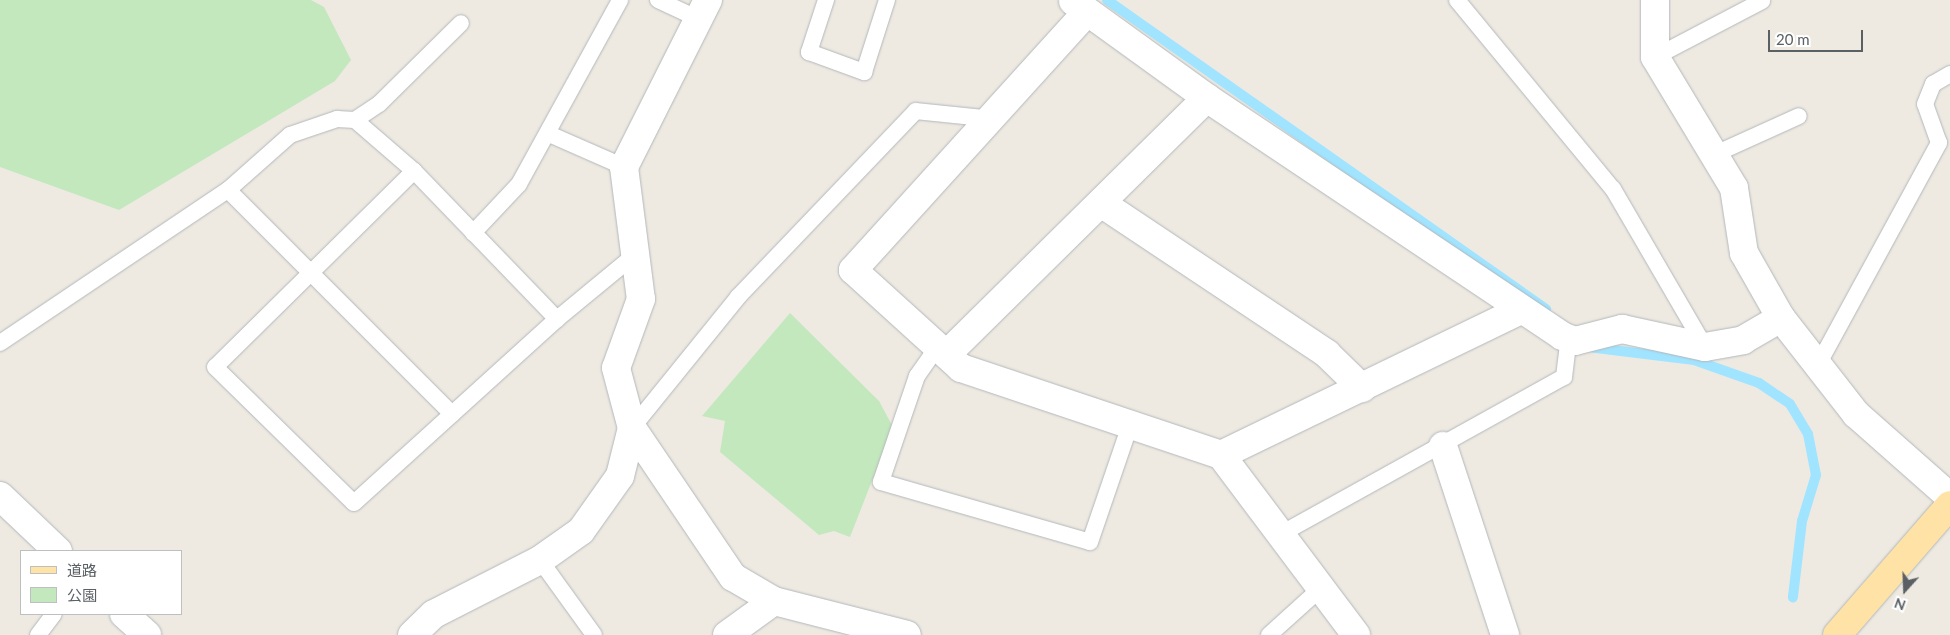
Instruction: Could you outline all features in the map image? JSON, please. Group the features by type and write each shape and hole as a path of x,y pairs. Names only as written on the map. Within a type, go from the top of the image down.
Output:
{"main road":[{"path":"1837,635 1950,505"}],"street":[{"path":"1655,0 1655,57 1734,188 1744,252 1781,318 1819,363 1856,414 1950,496"},
{"path":"1356,635 1321,588 1277,536 1221,455 961,368 853,270 993,119 1079,7 1207,98 1522,310 1569,339 1622,329 1705,347 1743,340 1781,318"},
{"path":"704,9 624,167 638,253 641,299 616,368 632,428 733,577 774,600 907,635"},
{"path":"942,350 1100,203 1207,98"},
{"path":"1100,203 1327,354 1362,388"},
{"path":"1221,455 1522,310"},
{"path":"413,634 434,614 540,560 581,531 604,504 620,476 632,428"},
{"path":"1443,446 1505,635"},
{"path":"0,496 57,550"},
{"path":"728,635 774,600"},
{"path":"125,615 147,635"}],"lane":[{"path":"473,233 519,184 549,134 620,0"},
{"path":"658,0 704,9"},
{"path":"826,0 809,52 864,72 887,0"},
{"path":"1457,0 1613,189 1705,347"},
{"path":"1655,57 1762,1"},
{"path":"0,343 228,190 290,135 337,119 355,120 379,104 461,23"},
{"path":"1819,363 1939,143 1925,104 1933,84 1950,74"},
{"path":"632,428 738,297 916,111 993,119"},
{"path":"1714,155 1799,116"},
{"path":"355,120 414,171 557,319"},
{"path":"549,134 624,167"},
{"path":"414,171 215,367 354,503 557,319 638,253"},
{"path":"228,190 452,414"},
{"path":"1277,536 1443,446 1564,377 1569,339"},
{"path":"942,350 917,376 881,482 1090,542 1130,425"},
{"path":"540,560 594,635"},
{"path":"1270,635 1321,588"},
{"path":"38,635 53,615"}],"green space":[{"path":"0,0 311,0 324,7 351,60 335,81 119,210 0,167"},
{"path":"790,313 879,401 893,427 850,537 834,531 819,535 720,452 725,421 702,416"}],"waterway":[{"path":"1107,0 1546,309"},
{"path":"1588,347 1694,360 1759,383 1790,404 1808,434 1816,475 1802,521 1793,597"}]}
